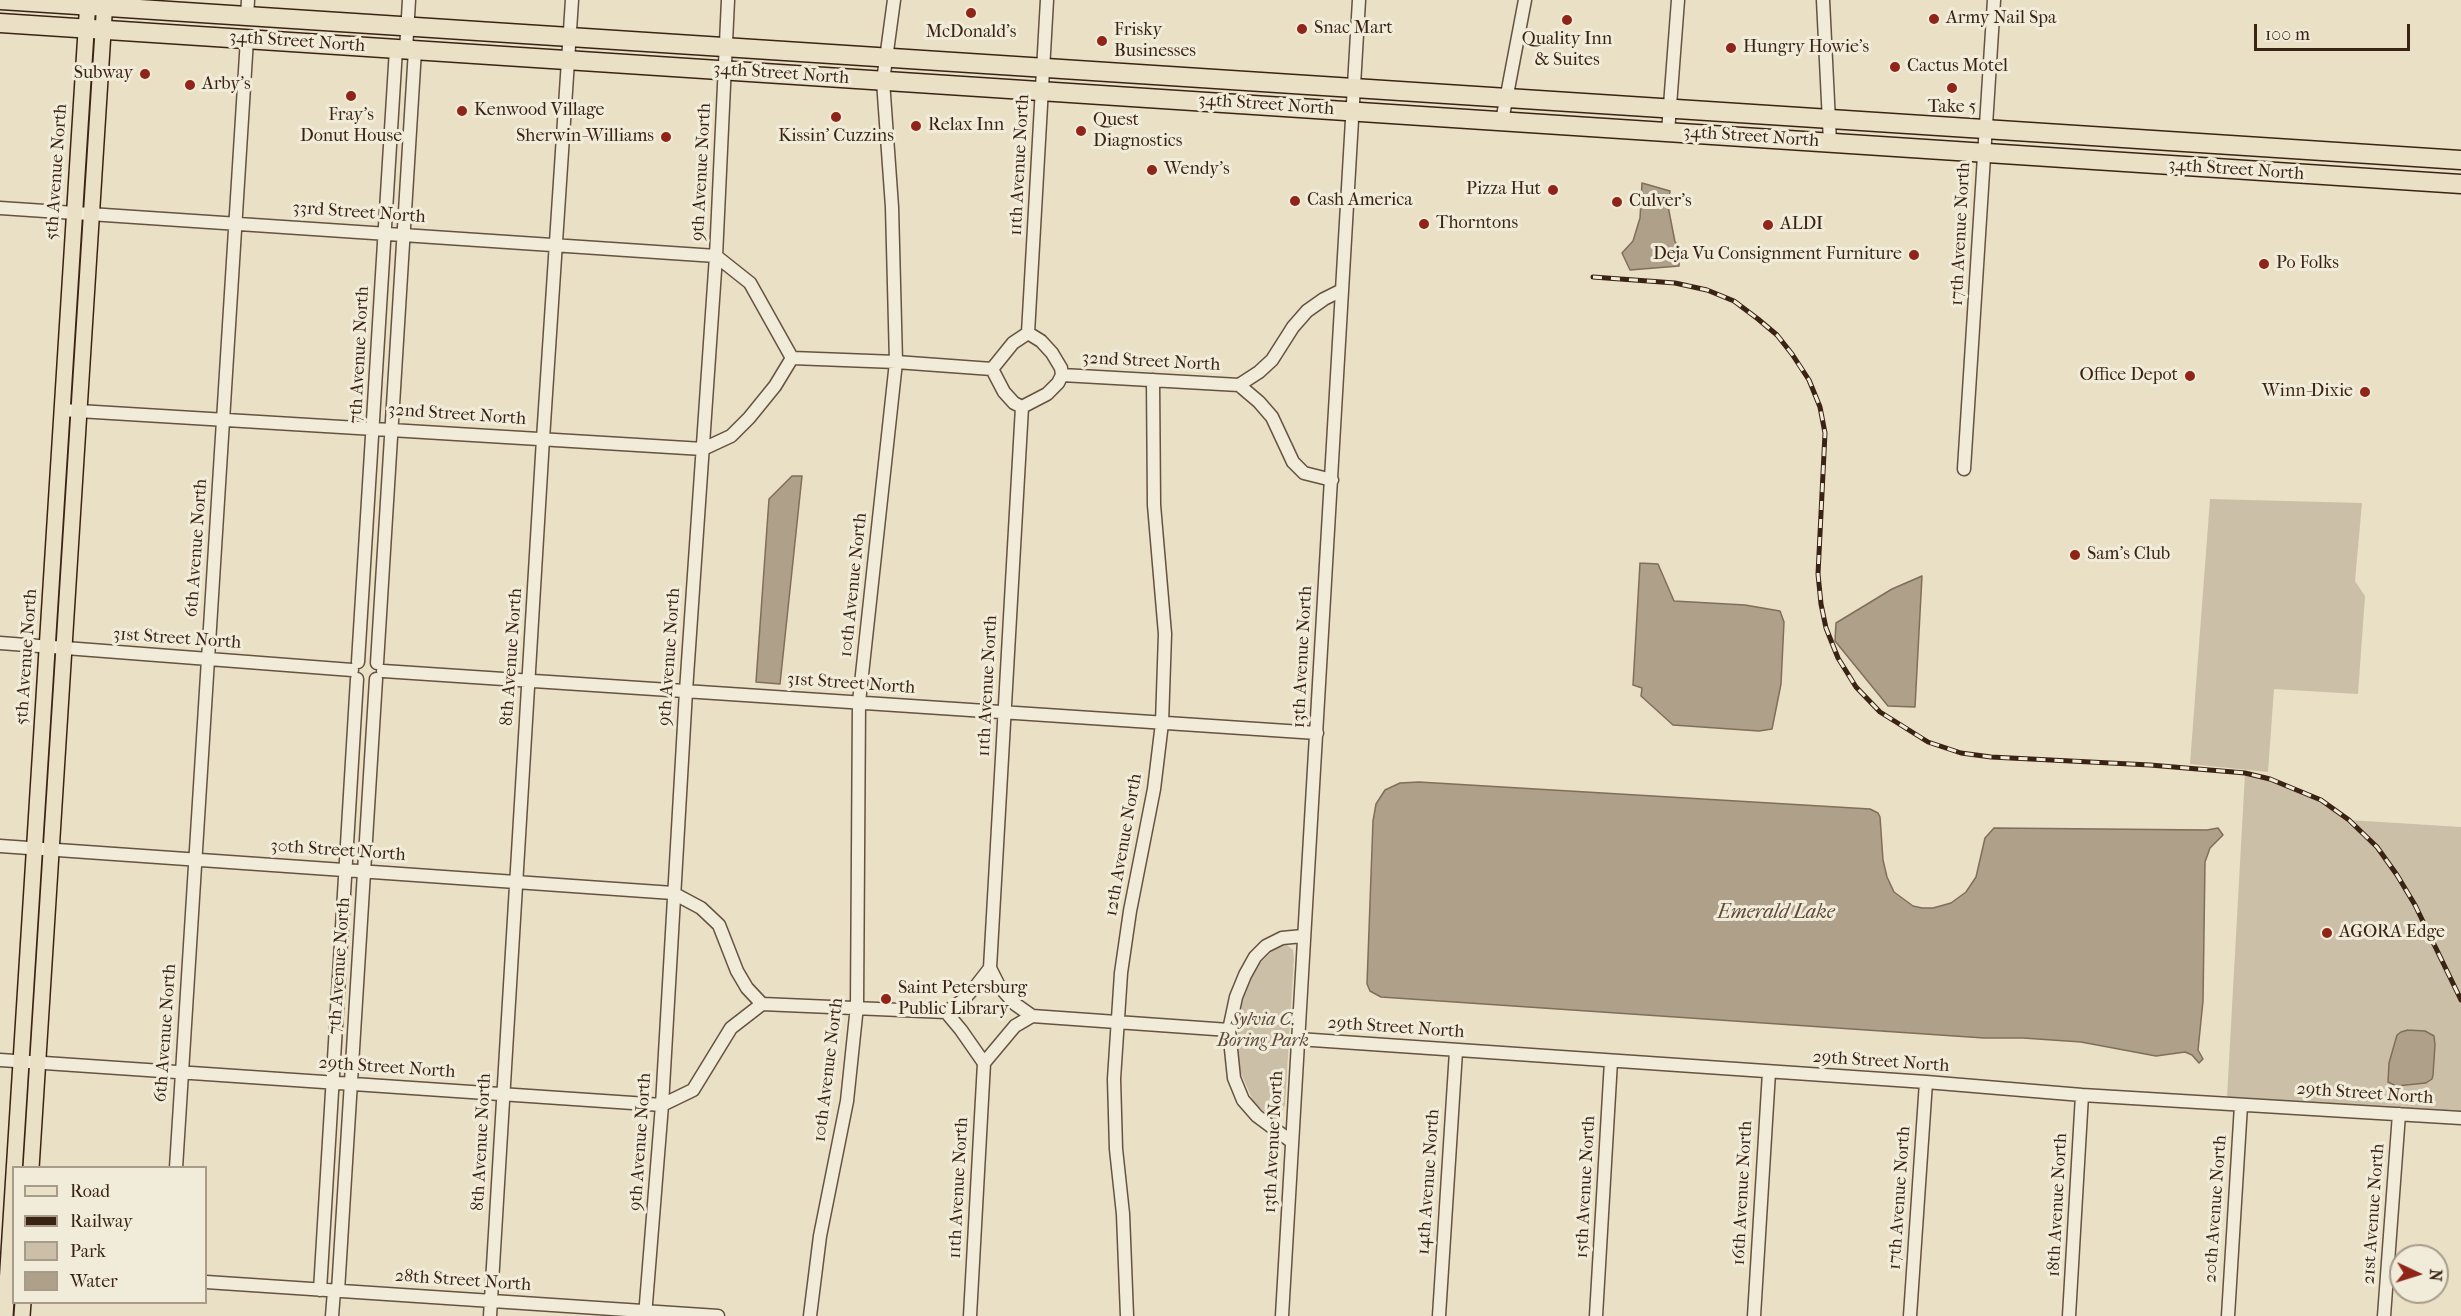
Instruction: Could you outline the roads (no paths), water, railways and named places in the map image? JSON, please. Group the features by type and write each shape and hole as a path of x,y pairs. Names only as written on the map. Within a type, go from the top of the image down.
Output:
{"highway":[{"name":"34th Street North","path":"1,0 248,8 407,27 2461,160"},
{"name":"34th Street North","path":"0,23 2461,184"},
{"path":"1197,101 1199,79"},
{"path":"2369,178 2376,155"}],"main road":[{"name":"5th Avenue North","path":"31,1166 52,849 62,410 74,212 96,3"},
{"name":"5th Avenue North","path":"14,1166 35,848 78,412 92,213 94,29"},
{"name":"5th Avenue North","path":"5,1316 12,1195"}],"street":[{"name":"7th Avenue North","path":"332,1316 336,1291 379,671 404,234 406,50 409,0"},
{"name":"8th Avenue North","path":"490,1316 572,0"},
{"name":"9th Avenue North","path":"645,1314 662,1105 686,691 716,256 728,0"},
{"name":"10th Avenue North","path":"810,1316 820,1236 847,1101 856,1006 859,702 896,362 892,207 883,81 894,0"},
{"name":"11th Avenue North","path":"1028,333 1047,0"},
{"name":"13th Avenue North","path":"1282,1316 1359,0"},
{"path":"1502,121 1524,0"},
{"path":"1668,132 1678,0"},
{"path":"1823,0 1830,142"},
{"name":"17th Avenue North","path":"1964,469 1994,0"},
{"name":"6th Avenue North","path":"176,1166 247,39"},
{"name":"7th Avenue North","path":"320,1290 356,670 375,428 385,233 406,50"},
{"name":"33rd Street North","path":"0,208 556,243 716,256"},
{"path":"716,256 750,282 792,358 992,369"},
{"name":"32nd Street North","path":"1062,375 1239,385 1272,360 1293,327 1307,311 1342,290"},
{"path":"992,369 1013,344 1028,333"},
{"name":"32nd Street North","path":"1022,407 1047,394 1058,383 1062,375 1061,368 1052,353 1041,341 1028,333"},
{"name":"32nd Street North","path":"62,410 703,449 731,436 743,424 775,386 792,358"},
{"path":"992,369 1004,392 1014,403 1022,407"},
{"name":"12th Avenue North","path":"1127,1316 1123,1224 1116,1149 1114,1079 1121,972 1130,911 1154,789 1162,723 1165,634 1154,505 1153,380"},
{"name":"32nd Street North","path":"1239,385 1272,417 1293,462 1304,473 1332,480"},
{"name":"11th Avenue North","path":"990,968 1022,407"},
{"name":"31st Street North","path":"0,643 356,670"},
{"path":"365,661 379,671 364,681 356,670 365,661"},
{"name":"31st Street North","path":"379,671 1317,733"},
{"name":"30th Street North","path":"0,846 674,892"},
{"path":"674,892 701,908 719,925 737,971 747,988 762,1004 856,1006 946,1012 962,1001 990,968 999,986 1015,1004 1032,1016 1229,1030"},
{"path":"1292,1142 1257,1116 1243,1100 1234,1078 1229,1030 1236,997 1255,957 1266,946 1282,938 1304,936"},
{"name":"29th Street North","path":"0,1060 662,1105 693,1090 731,1028 762,1004"},
{"path":"946,1012 984,1063 1015,1026 1032,1016"},
{"name":"29th Street North","path":"1298,1039 1926,1082 2082,1095 2461,1118"},
{"name":"14th Avenue North","path":"1439,1316 1456,1051"},
{"name":"15th Avenue North","path":"1596,1316 1611,1061"},
{"name":"11th Avenue North","path":"970,1316 984,1063"},
{"name":"16th Avenue North","path":"1754,1316 1769,1072"},
{"name":"17th Avenue North","path":"1910,1316 1926,1082"},
{"name":"18th Avenue North","path":"2069,1316 2082,1095"},
{"name":"20th Avenue North","path":"2228,1316 2241,1105"},
{"name":"21st Avenue North","path":"2384,1316 2399,1114"},
{"name":"28th Street North","path":"207,1282 645,1314 718,1316"}],"water":[{"path":"1642,183 1670,191 1668,206 1675,242 1680,247 1679,266 1630,270 1622,253 1633,241 1640,218"},
{"path":"792,476 802,476 780,684 756,682 769,499"},
{"path":"1640,563 1658,564 1674,601 1745,605 1780,611 1784,622 1781,684 1772,729 1759,731 1673,725 1641,696 1642,688 1633,685"},
{"path":"1922,576 1915,707 1888,706 1835,641 1836,623 1892,589"},
{"name":"Emerald Lake","path":"1419,782 1870,809 1878,813 1880,817 1883,860 1894,892 1913,906 1922,908 1933,908 1951,903 1966,892 1976,877 1985,838 1994,828 2207,830 2218,828 2223,835 2210,848 2205,862 2203,1001 2198,1050 2203,1059 2199,1063 2192,1055 2185,1052 2156,1056 2081,1042 1984,1038 1381,997 1370,991 1367,984 1373,821 1376,804 1385,790 1400,783"},
{"path":"2408,1030 2425,1031 2434,1036 2433,1075 2432,1079 2426,1083 2396,1086 2388,1082 2389,1063 2397,1035"}],"railway":[{"path":"1593,277 1675,283 1707,290 1734,301 1758,319 1777,335 1792,354 1809,380 1820,407 1825,433 1818,574 1826,628 1838,658 1856,687 1880,712 1928,742 1961,753 1991,757 2150,765 2245,773 2270,779 2321,800 2349,820 2377,847 2397,875 2415,905 2461,1000"}],"place":[{"name":"McDonald's","path":"971,13"},
{"name":"Army Nail Spa","path":"1934,19"},
{"name":"Quality Inn & Suites","path":"1567,20"},
{"name":"Snac Mart","path":"1302,29"},
{"name":"Frisky Businesses","path":"1102,41"},
{"name":"Hungry Howie's","path":"1731,48"},
{"name":"Cactus Motel","path":"1895,67"},
{"name":"Subway","path":"145,74"},
{"name":"Arby's","path":"190,85"},
{"name":"Take 5","path":"1952,88"},
{"name":"Fray's Donut House","path":"351,96"},
{"name":"Kenwood Village","path":"462,111"},
{"name":"Kissin' Cuzzins","path":"836,117"},
{"name":"Relax Inn","path":"916,126"},
{"name":"Quest Diagnostics","path":"1081,131"},
{"name":"Sherwin-Williams","path":"666,137"},
{"name":"Wendy's","path":"1152,170"},
{"name":"Pizza Hut","path":"1553,190"},
{"name":"Cash America","path":"1295,201"},
{"name":"Culver's","path":"1617,202"},
{"name":"Thorntons","path":"1424,224"},
{"name":"ALDI","path":"1768,225"},
{"name":"Deja Vu Consignment Furniture","path":"1914,255"},
{"name":"Po Folks","path":"2264,264"},
{"name":"Office Depot","path":"2190,376"},
{"name":"Winn-Dixie","path":"2365,392"},
{"name":"Sam's Club","path":"2075,555"},
{"name":"AGORA Edge","path":"2327,933"},
{"name":"Saint Petersburg Public Library","path":"886,999"}],"park label":[{"name":"Sylvia C. Boring Park","path":"1263,1031"}]}
